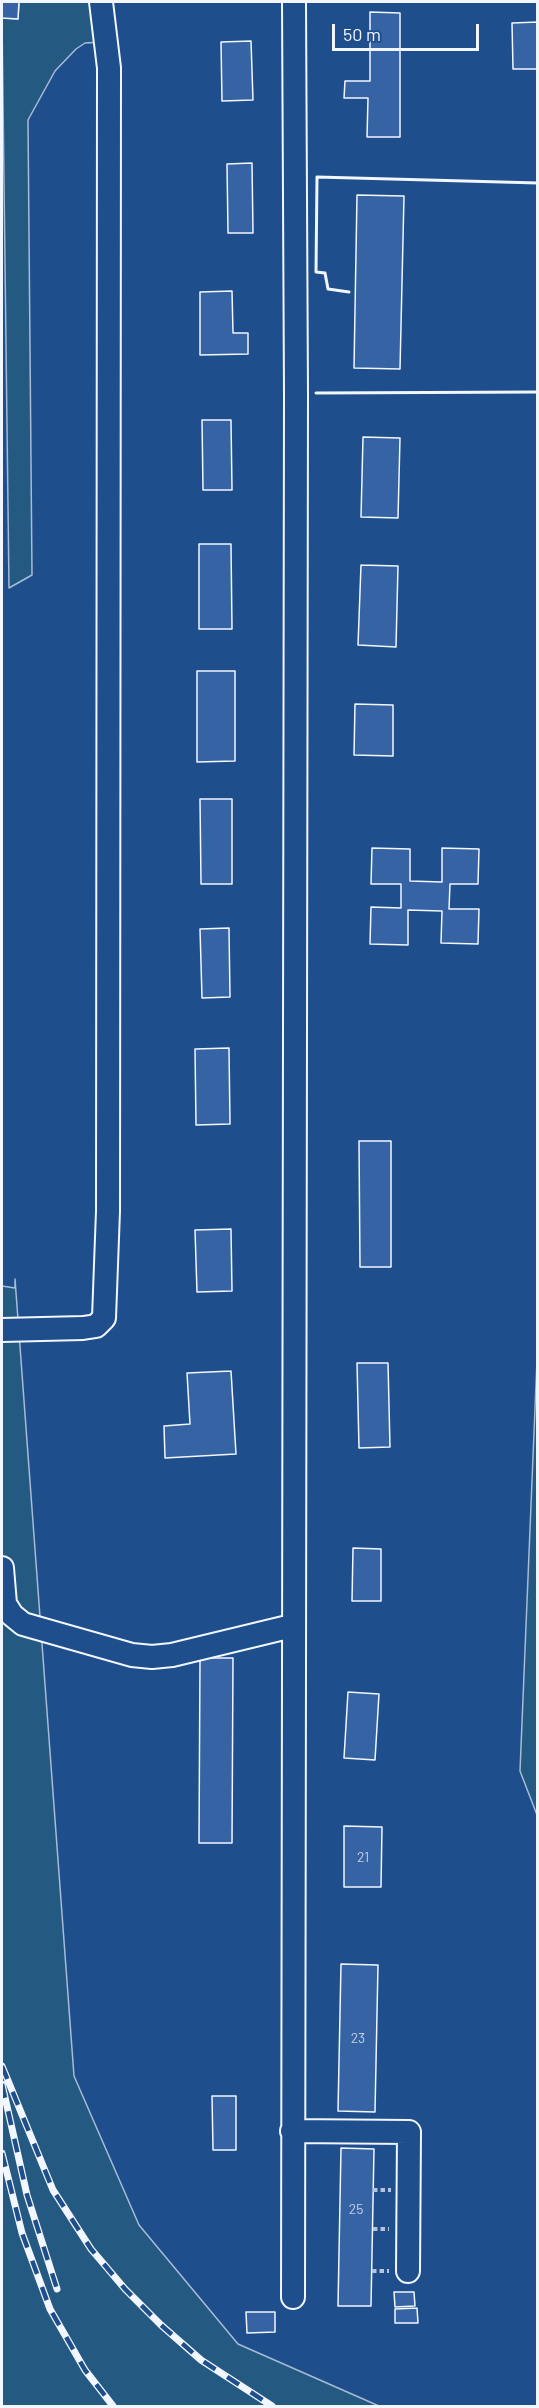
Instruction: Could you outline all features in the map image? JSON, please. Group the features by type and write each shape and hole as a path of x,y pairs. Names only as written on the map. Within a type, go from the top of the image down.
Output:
{"street":[{"path":"2,1330 83,1329 96,1326 104,1318 108,1211 110,68 101,2"},
{"path":"293,2296 292,1626 296,395 294,2"},
{"path":"2,1568 5,1604 12,1616 23,1624 132,1654 152,1657 172,1655 292,1626"},
{"path":"292,2131 409,2132 408,2271"}],"shaded area":[{"path":"19,2 101,2 106,42 85,43 76,49 55,71 28,120 32,575 9,588 2,18 18,19"},
{"path":"15,1279 74,2076 139,2225 238,2344 379,2406 2,2406 2,1286 15,1288"},
{"path":"537,1360 538,1815 520,1771"}],"building":[{"path":"2,2 19,2 18,19 2,18"},
{"path":"370,12 400,13 400,137 367,137 368,98 344,98 345,81 370,81"},
{"path":"538,22 538,69 513,69 512,23"},
{"path":"251,41 253,100 222,101 221,42"},
{"path":"252,163 253,233 228,233 227,164"},
{"path":"357,195 404,196 400,369 354,368"},
{"path":"232,291 233,333 248,333 248,354 200,355 200,292"},
{"path":"202,420 231,420 232,490 203,490"},
{"path":"363,437 400,438 398,518 361,517"},
{"path":"199,544 231,544 232,629 199,629"},
{"path":"361,565 398,566 396,647 358,645"},
{"path":"197,671 235,671 235,761 197,762"},
{"path":"355,704 393,705 393,756 354,755"},
{"path":"200,799 232,799 232,884 201,884"},
{"path":"372,848 410,849 410,881 442,882 442,848 479,849 478,884 450,884 449,909 479,909 478,944 441,943 442,911 408,910 408,945 370,944 371,907 401,908 401,884 371,884"},
{"path":"229,928 230,997 202,998 200,929"},
{"path":"229,1048 230,1124 196,1125 195,1049"},
{"path":"359,1141 391,1141 391,1267 360,1267"},
{"path":"231,1229 232,1291 197,1292 195,1230"},
{"path":"357,1363 388,1363 390,1447 359,1448"},
{"path":"231,1371 236,1454 165,1458 164,1426 190,1424 187,1373"},
{"path":"353,1548 381,1549 381,1601 352,1601"},
{"path":"200,1658 233,1658 232,1843 199,1843"},
{"path":"348,1692 379,1694 375,1760 344,1758"},
{"path":"344,1826 382,1827 381,1887 344,1887"},
{"path":"341,1964 378,1965 375,2112 338,2111"},
{"path":"212,2096 236,2096 236,2150 213,2150"},
{"path":"341,2148 374,2149 371,2306 338,2306"},
{"path":"394,2292 414,2292 415,2306 395,2307"},
{"path":"417,2308 418,2323 395,2323 395,2309"},
{"path":"246,2312 275,2312 275,2332 247,2333"}],"railway":[{"path":"2,2066 53,2190 91,2249 125,2289 201,2360 272,2406"},
{"path":"2,2084 27,2195 57,2289"},
{"path":"2,2153 22,2233 50,2309 85,2370 113,2406"}],"wall":[{"path":"349,292 328,289 325,273 316,272 317,177 538,183"},
{"path":"316,393 538,392"}]}
